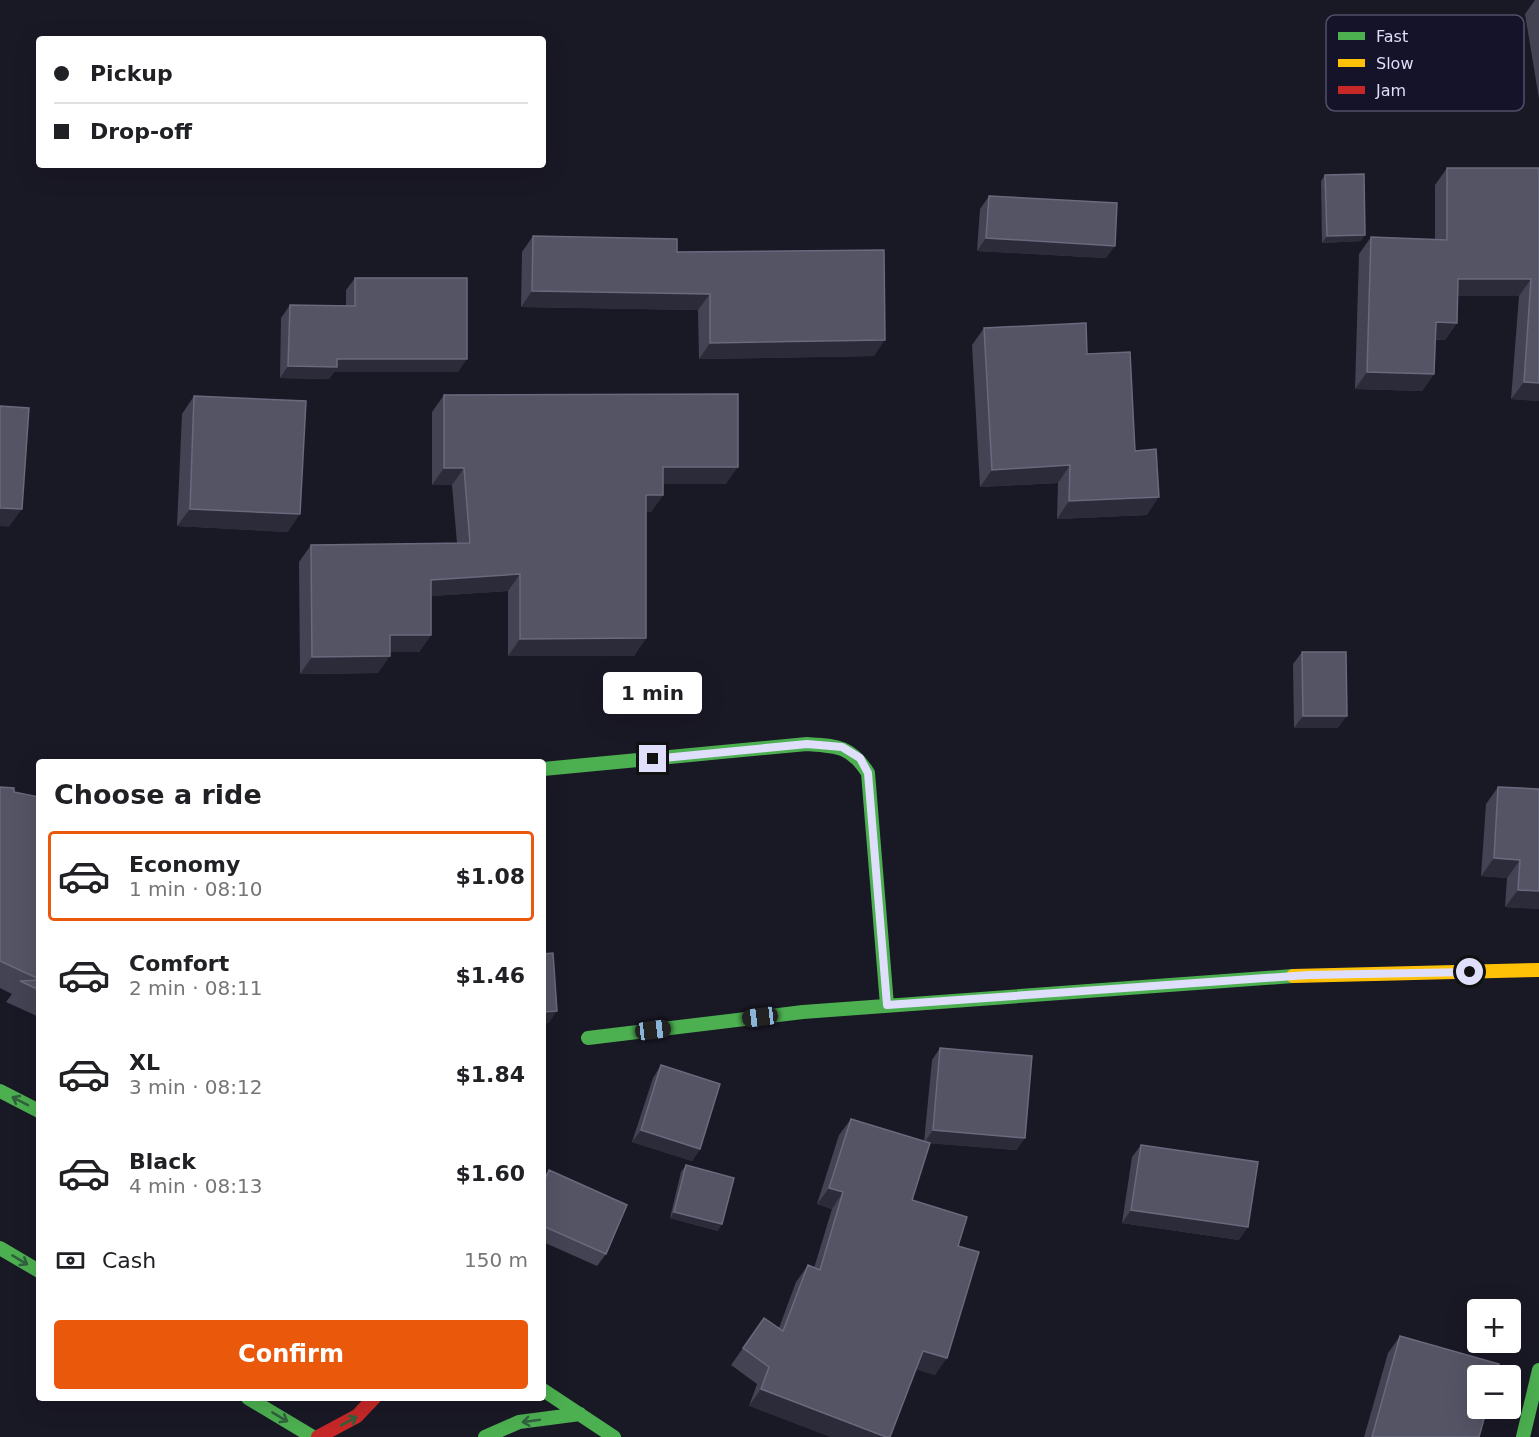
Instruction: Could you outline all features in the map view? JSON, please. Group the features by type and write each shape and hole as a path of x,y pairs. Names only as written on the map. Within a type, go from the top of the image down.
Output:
{"main road":[{"path":"546,769 807,744 842,747 860,758 868,773 887,1005"},
{"path":"588,1038 803,1012 887,1005 1308,975 1539,970"},
{"path":"0,1091 36,1109"},
{"path":"0,1248 36,1269"},
{"path":"1523,1437 1539,1370"},
{"path":"546,1392 614,1437"},
{"path":"253,1401 313,1437"},
{"path":"318,1437 357,1416 371,1401"},
{"path":"486,1437 519,1422 580,1414"}],"building":[{"path":"1447,168 1539,168 1539,383 1524,382 1531,279 1458,279 1457,323 1436,322 1434,374 1367,372 1371,237 1447,240"},
{"path":"1364,174 1365,235 1327,236 1325,175"},
{"path":"989,196 1117,203 1115,246 986,238"},
{"path":"533,236 677,239 677,252 884,250 885,340 710,343 710,294 532,291"},
{"path":"355,278 467,278 467,359 337,359 337,367 288,366 290,305 355,306"},
{"path":"1086,323 1087,354 1130,352 1135,451 1156,449 1159,497 1069,501 1070,465 992,470 984,328"},
{"path":"738,394 738,467 663,467 663,495 646,495 646,638 520,639 520,574 431,580 431,635 390,635 390,656 312,657 311,545 470,543 464,468 444,468 444,395"},
{"path":"194,396 306,401 300,514 190,509"},
{"path":"0,406 29,408 22,509 0,508"},
{"path":"1302,652 1346,652 1347,716 1303,716"},
{"path":"0,787 14,788 14,792 36,796 36,978 0,961"},
{"path":"1498,787 1539,789 1539,891 1518,890 1520,860 1494,858"},
{"path":"553,953 557,1011 546,1012 546,954"},
{"path":"36,980 36,989 20,981"},
{"path":"940,1048 1032,1056 1025,1138 933,1130"},
{"path":"661,1065 720,1084 700,1149 641,1130"},
{"path":"851,1119 930,1143 912,1200 967,1217 958,1246 979,1252 947,1358 923,1351 890,1437 761,1389 769,1367 743,1348 764,1318 783,1331 808,1265 820,1270 843,1192 829,1188"},
{"path":"1141,1145 1258,1162 1248,1227 1131,1210"},
{"path":"686,1165 734,1178 722,1224 674,1212"},
{"path":"549,1170 627,1205 606,1254 546,1227 546,1177"},
{"path":"1400,1336 1499,1364 1467,1365 1467,1419 1484,1419 1479,1437 1372,1437"}],"traffic: fast":[{"path":"546,769 807,744 835,747 849,752 856,757 868,773 887,1005"},
{"path":"588,1038 803,1012 1293,976"},
{"path":"0,1091 36,1109"},
{"path":"0,1248 36,1269"},
{"path":"1523,1437 1539,1370"},
{"path":"546,1392 614,1437"},
{"path":"253,1401 313,1437"},
{"path":"485,1437 519,1422 580,1414"}],"traffic: slow":[{"path":"1293,976 1539,970"}],"traffic: jam":[{"path":"318,1437 357,1416 371,1401"}],"route":[{"path":"653,759 807,744 842,747 860,758 868,773 887,1005 1308,975 1470,972"}]}
